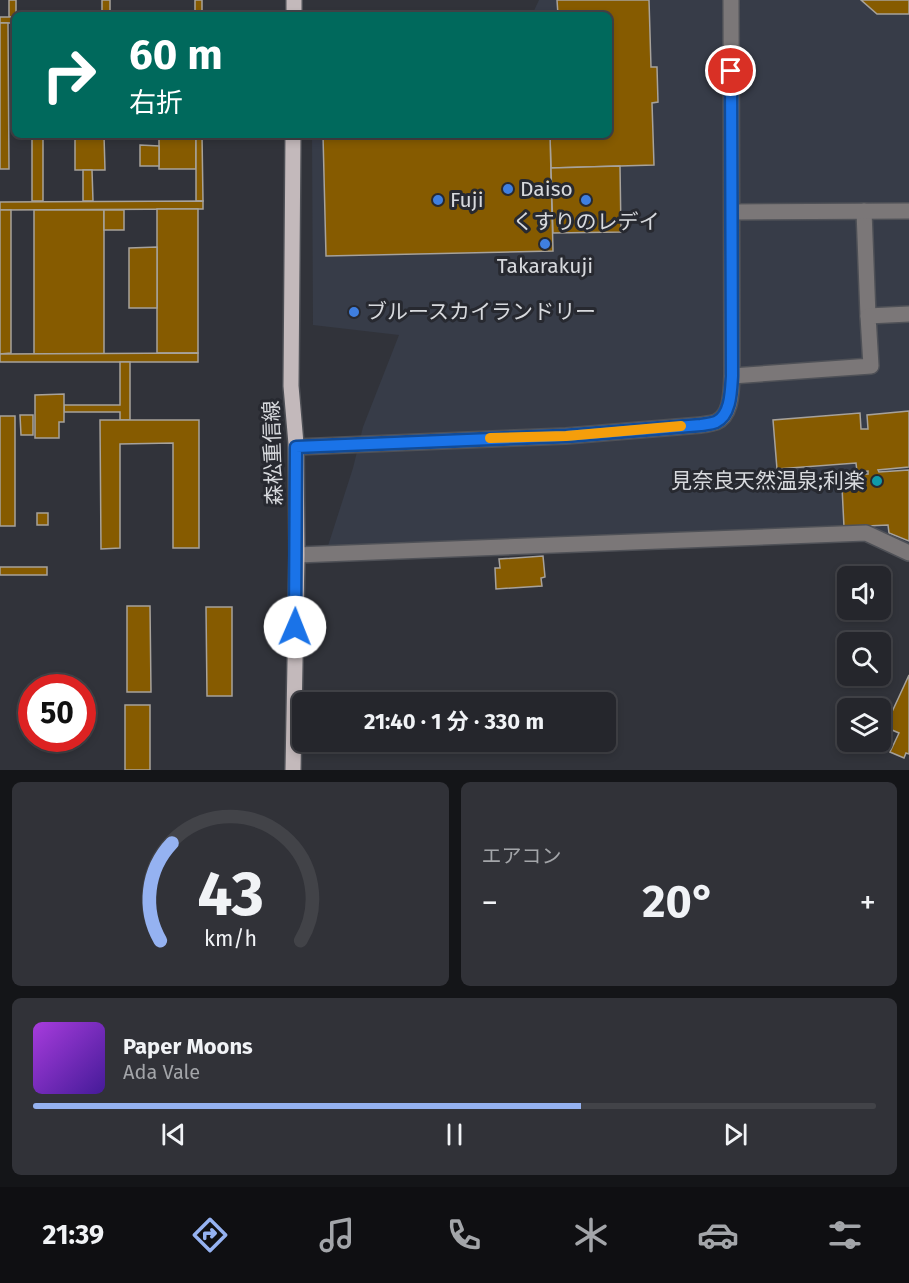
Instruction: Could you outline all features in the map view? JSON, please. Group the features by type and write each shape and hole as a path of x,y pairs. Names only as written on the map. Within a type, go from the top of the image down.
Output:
{"main road":[{"name":"森松重信線","path":"293,138 291,386 296,447 297,555 293,770"}],"street":[{"path":"296,447 566,436 701,425 720,420 729,403 732,376 731,0"},
{"path":"732,376 871,366 864,211"},
{"path":"732,212 909,211"},
{"path":"868,316 909,314"},
{"path":"297,555 866,533 909,553"}],"shaded area":[{"path":"539,0 909,0 909,546 872,527 865,526 328,546 353,468 363,427 399,335 313,325 312,138 612,138 612,12 533,12"}],"building":[{"path":"9,0 16,0 16,12 12,12 12,17 9,17"},
{"path":"102,0 110,0 110,12 102,12"},
{"path":"195,0 202,0 202,12 195,12"},
{"path":"557,0 649,0 651,67 657,67 658,102 652,103 654,165 551,168 550,138 612,138 612,12 558,12"},
{"path":"861,0 909,0 909,14 877,14"},
{"path":"0,17 12,17 12,23 0,23"},
{"path":"0,23 8,23 9,169 0,169"},
{"path":"32,138 43,138 43,201 32,201"},
{"path":"75,138 104,138 105,170 75,170"},
{"path":"159,138 196,138 196,169 159,169"},
{"path":"196,138 202,138 203,201 196,201"},
{"name":"Fuji","path":"323,138 550,138 553,251 326,256"},
{"path":"140,145 159,146 159,166 140,166"},
{"name":"くすりのレデイ","path":"620,166 621,232 553,233 551,168"},
{"path":"83,170 92,170 93,201 83,201"},
{"path":"203,201 203,209 0,210 0,202"},
{"path":"157,209 198,209 198,353 157,353"},
{"path":"0,210 11,210 11,353 0,354"},
{"path":"34,210 104,210 104,354 34,354"},
{"path":"104,210 124,210 124,230 104,230"},
{"path":"157,247 157,308 129,308 129,248"},
{"path":"198,353 198,362 0,362 0,354"},
{"path":"120,362 130,362 130,420 120,420 120,412 64,412 64,405 120,405"},
{"path":"64,394 64,422 59,422 59,438 35,438 35,395"},
{"name":"見奈良天然温泉;利楽","path":"909,411 909,467 878,470 879,472 909,470 909,541 889,533 888,525 844,527 842,487 846,487 845,475 868,474 868,471 857,472 856,463 777,469 773,420 860,413 861,429 868,429 867,415"},
{"path":"20,415 33,415 33,435 21,435"},
{"path":"0,416 15,416 15,526 0,526"},
{"path":"100,420 199,420 199,548 173,548 173,443 120,444 120,548 101,549"},
{"path":"37,513 48,513 48,525 37,525"},
{"path":"543,556 545,577 541,578 542,586 496,589 495,568 500,568 499,559"},
{"path":"0,567 47,567 47,575 0,575"},
{"path":"127,606 150,606 151,692 127,692"},
{"path":"206,607 232,607 232,696 207,696"},
{"path":"909,675 909,754 906,753 904,758 890,752 899,733 891,730 891,714"},
{"path":"125,705 150,705 150,770 125,770"}],"slow traffic":[{"path":"490,438 566,436 681,426"}],"place":[{"name":"Daiso","path":"508,189"},
{"name":"Fuji","path":"438,200"},
{"name":"くすりのレデイ","path":"586,200"},
{"name":"Takarakuji","path":"545,244"},
{"name":"ブルースカイランドリー","path":"354,312"},
{"name":"見奈良天然温泉;利楽","path":"877,481"}],"route":[{"path":"295,627 296,447 566,436 701,425 720,420 728,408 732,376 731,71"}]}
